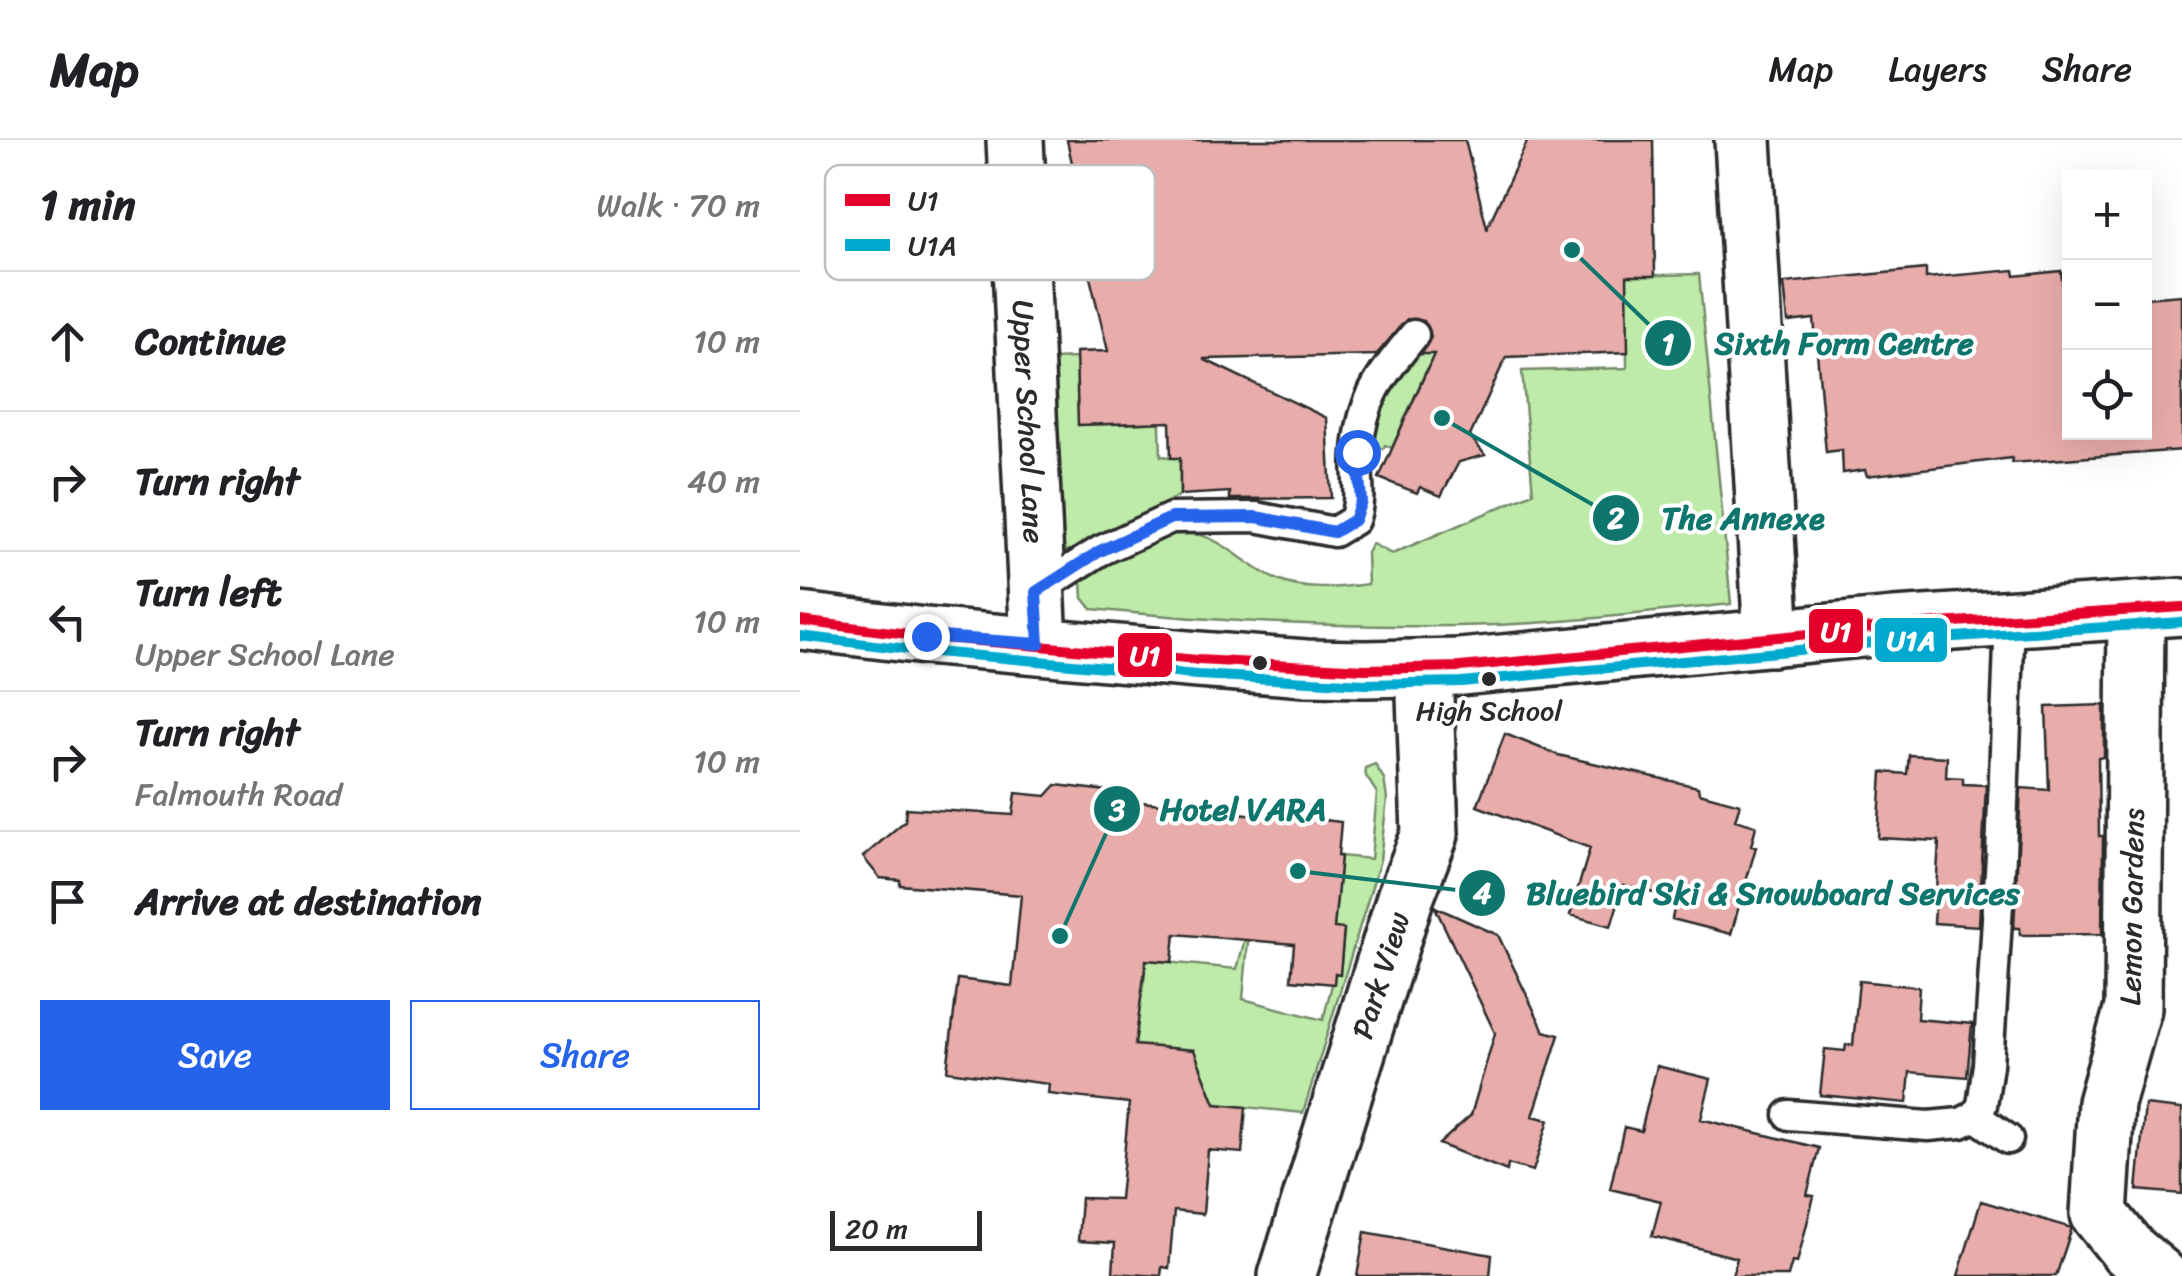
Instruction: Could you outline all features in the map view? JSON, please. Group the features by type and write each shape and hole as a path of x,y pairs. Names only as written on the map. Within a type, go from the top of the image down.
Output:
{"street":[{"name":"Upper School Lane","path":"1015,140 1016,165"},
{"path":"1743,140 1772,638"},
{"name":"Upper School Lane","path":"1021,280 1037,618"},
{"path":"800,621 926,636 1037,618 1306,668 1424,668 2159,609"},
{"name":"Lemon Gardens","path":"2129,1267 2099,1214 2106,1103 2133,1008 2159,609"},
{"name":"Park View","path":"1287,1276 1405,898 1430,834 1424,668"}],"lane":[{"path":"1037,618 1100,551 1171,518 1256,517 1334,532 1354,520 1361,501 1357,452 1369,394 1414,335"},
{"path":"1789,1114 1928,1126 1961,1123 1974,1116 1982,1105 1988,1065 2010,619"},
{"path":"1974,1116 2008,1138"}],"green space":[{"path":"1699,274 1731,604 1525,624 1394,626 1143,614 1092,609 1083,598 1082,582 1086,576 1142,544 1178,533 1218,542 1263,573 1297,586 1368,584 1367,553 1372,544 1392,554 1533,493 1522,371 1627,368 1626,276"},
{"path":"1454,327 1425,373 1392,448 1385,445 1383,449 1367,441 1377,404 1426,331"},
{"path":"1077,358 1079,425 1146,423 1159,398 1161,456 1180,458 1180,495 1079,549 1065,551 1057,548 1051,359"},
{"path":"1375,764 1384,779 1387,799 1380,860 1303,1113 1218,1104 1212,1151 1165,1147 1135,1096 1102,977 1144,981 1146,960 1237,969 1250,920 1243,999 1323,1020 1335,973 1340,973 1344,930 1334,928 1341,856 1371,859 1377,793 1365,768"}],"building":[{"path":"1067,140 1465,140 1487,228 1528,140 1653,140 1655,276 1627,276 1628,352 1506,357 1470,436 1485,455 1459,462 1441,496 1420,487 1417,493 1379,478 1434,354 1421,354 1431,337 1424,321 1407,319 1376,355 1203,359 1327,418 1331,498 1230,499 1230,492 1180,495 1180,458 1171,458 1170,422 1078,425 1076,352 1108,351 1091,280 1155,280 1155,165 1072,165"},
{"path":"1926,269 1926,278 2014,270 2015,276 2061,271 2062,440 2152,440 2152,297 2182,295 2182,450 2012,463 2012,458 1867,476 1865,470 1843,473 1842,450 1826,452 1814,319 1788,322 1784,283"},
{"path":"2104,705 2104,757 2098,758 2099,836 2103,836 2102,934 2020,935 2020,928 2014,928 2021,788 2049,790 2046,707"},
{"path":"1505,734 1558,755 1698,787 1699,793 1740,804 1735,820 1756,826 1751,846 1756,847 1731,934 1672,919 1676,899 1624,885 1611,926 1570,915 1590,848 1477,806"},
{"path":"1909,755 1947,757 1946,777 1963,778 1963,784 1986,785 1979,926 1934,923 1939,841 1878,838 1882,772 1907,774"},
{"path":"1056,785 1124,793 1130,801 1194,807 1209,795 1216,811 1292,818 1305,805 1316,819 1341,822 1334,928 1344,929 1340,974 1335,973 1334,984 1291,980 1294,944 1175,934 1172,962 1146,960 1135,1045 1194,1050 1215,1104 1246,1107 1242,1153 1208,1150 1203,1214 1174,1211 1169,1268 1162,1267 1161,1276 1113,1273 1115,1243 1078,1241 1081,1198 1120,1199 1129,1103 1048,1094 1049,1084 947,1071 958,979 1012,986 1021,895 900,885 900,880 880,878 863,857 905,821 906,808 1013,815 1016,793 1046,796"},
{"path":"1435,907 1498,935 1544,1031 1559,1035 1533,1116 1549,1120 1533,1171 1508,1164 1507,1171 1439,1144 1471,1115 1495,1033"},
{"path":"1859,981 1919,987 1917,1019 1972,1024 1967,1077 1910,1072 1907,1103 1820,1095 1825,1049 1845,1051 1846,1045 1853,1045"},
{"path":"1657,1066 1711,1079 1701,1119 1819,1148 1807,1195 1814,1196 1797,1263 1792,1262 1788,1276 1732,1276 1737,1258 1652,1236 1661,1201 1610,1189 1624,1127 1641,1131"},
{"path":"2145,1105 2182,1109 2182,1194 2137,1190"},
{"path":"1981,1201 2072,1228 2056,1276 1958,1276"},
{"path":"1365,1232 1492,1255 1490,1276 1357,1276"}],"transit line":[{"name":"U1","path":"800,621 1198,660 1365,669 1460,667 1894,626 2182,607"},
{"name":"U1A","path":"800,636 1197,675 1365,684 1461,682 1895,641 2182,622"}],"place":[{"name":"Sixth Form Centre","path":"1572,250"},
{"name":"The Annexe","path":"1442,418"},
{"name":"High School","path":"1489,679"},
{"name":"Bluebird Ski & Snowboard Services","path":"1298,871"},
{"name":"Hotel VARA","path":"1060,936"}],"route":[{"path":"926,636 1039,644 1036,592 1100,551 1171,518 1256,517 1334,532 1354,520 1361,501 1357,452"}]}
